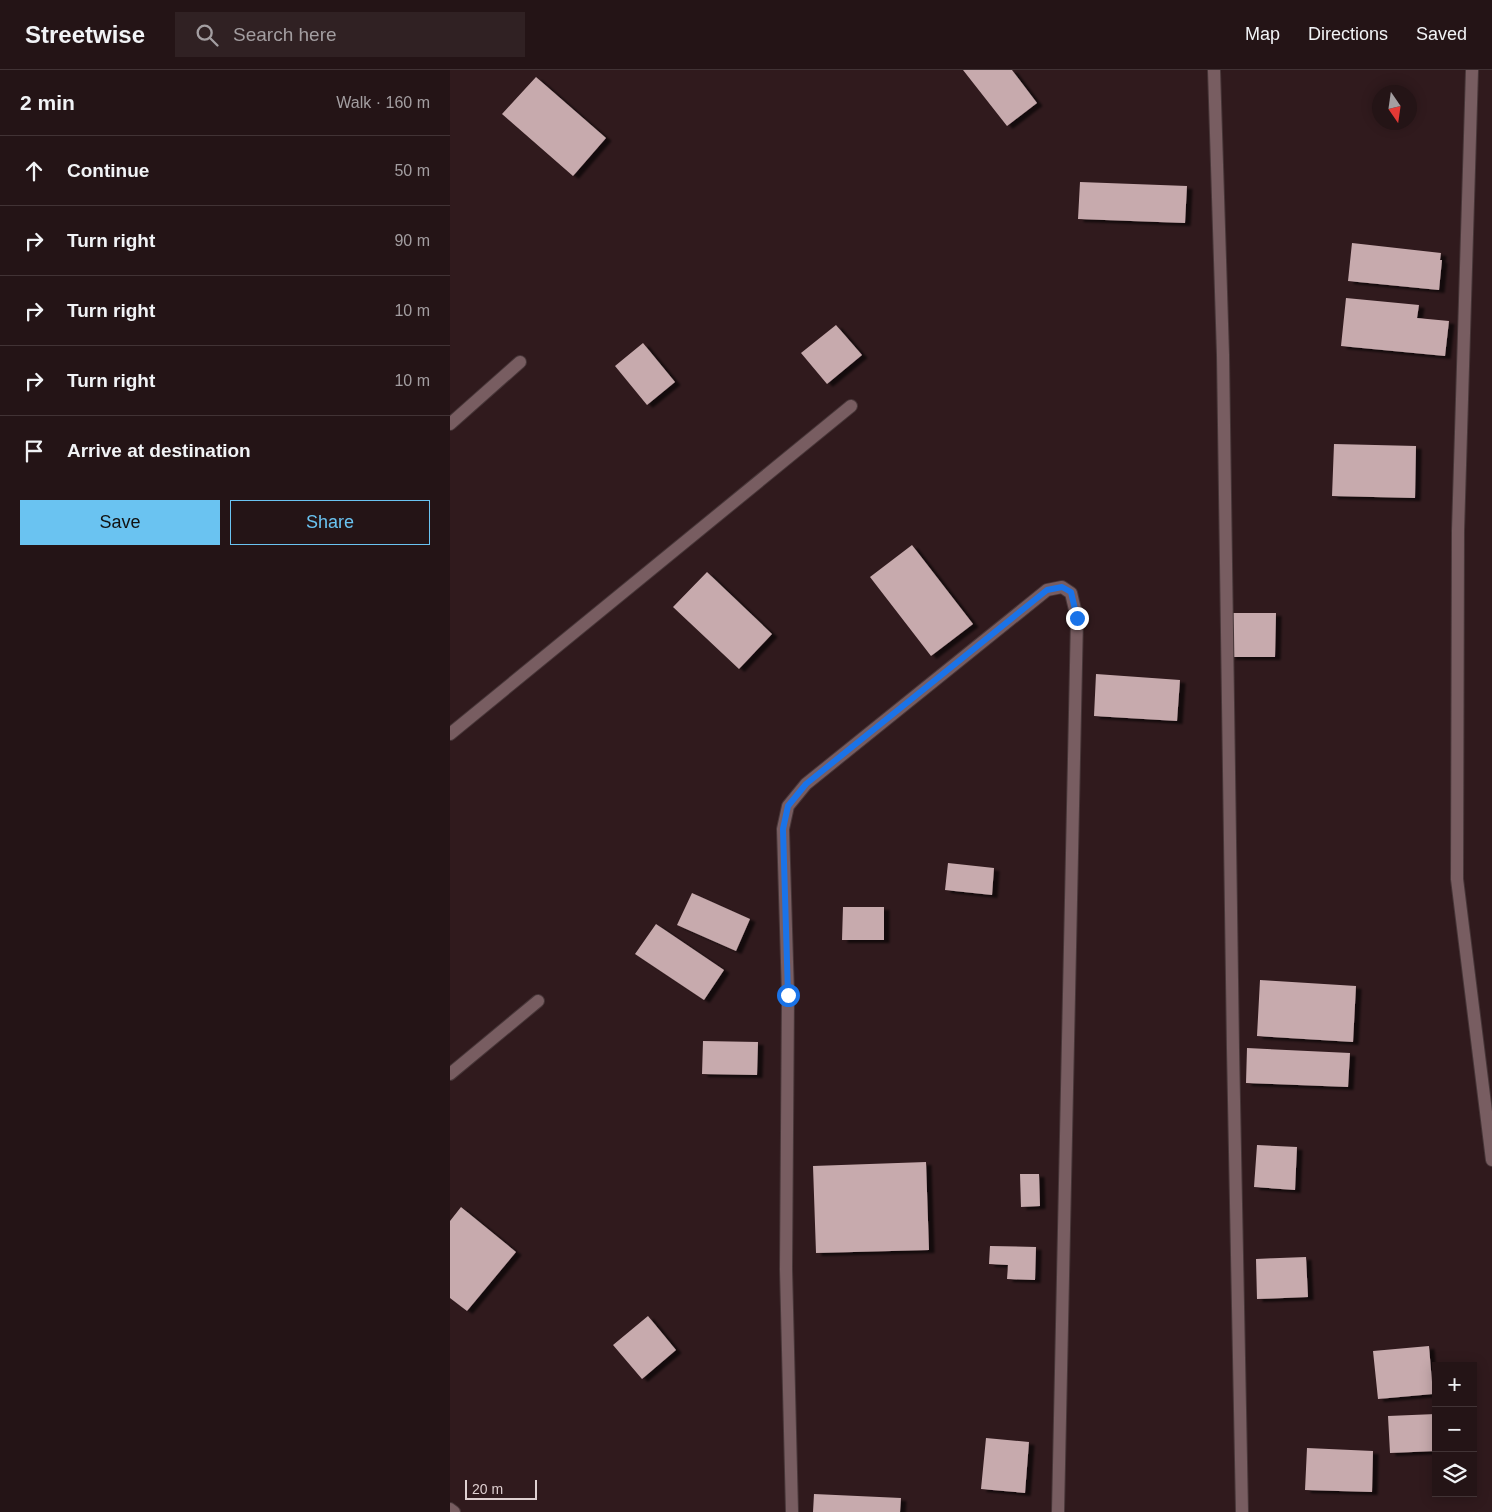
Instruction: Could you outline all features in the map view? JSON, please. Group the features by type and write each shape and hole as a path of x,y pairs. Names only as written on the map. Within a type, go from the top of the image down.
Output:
{"street":[{"path":"1214,70 1223,355 1242,1512"},
{"path":"1472,70 1458,531 1457,879 1492,1160"},
{"path":"450,424 520,362"},
{"path":"450,734 851,406"},
{"path":"792,1512 786,1269 788,995 783,829 788,806 806,784 1047,590 1062,587 1071,592 1077,618 1058,1512"},
{"path":"450,1074 538,1001"},
{"path":"450,1509 454,1512"}],"building":[{"path":"963,70 1012,70 1037,103 1007,126"},
{"path":"536,77 606,138 573,176 502,114"},
{"path":"1080,182 1187,186 1185,223 1078,219"},
{"path":"1352,243 1441,253 1439,290 1348,281"},
{"path":"1346,298 1419,305 1417,318 1449,321 1445,356 1341,346"},
{"path":"836,325 862,355 827,384 801,353"},
{"path":"643,343 675,382 647,405 615,366"},
{"path":"1334,444 1416,446 1415,498 1332,496"},
{"path":"912,545 973,624 931,656 870,577"},
{"path":"707,572 772,634 739,669 673,607"},
{"path":"1231,613 1276,613 1275,657 1230,657"},
{"path":"1096,674 1180,680 1177,721 1094,716"},
{"path":"948,863 994,868 992,895 945,890"},
{"path":"692,893 750,919 736,951 677,925"},
{"path":"843,907 884,907 884,940 842,940"},
{"path":"656,924 724,970 704,1000 635,954"},
{"path":"1260,980 1356,986 1353,1042 1257,1036"},
{"path":"703,1041 758,1042 757,1075 702,1074"},
{"path":"1247,1048 1350,1053 1348,1087 1246,1083"},
{"path":"1257,1145 1297,1147 1295,1190 1254,1187"},
{"path":"926,1162 929,1250 816,1253 813,1166"},
{"path":"1020,1174 1039,1174 1040,1206 1021,1207"},
{"path":"461,1207 516,1252 467,1311 450,1298 450,1221"},
{"path":"990,1246 1036,1247 1035,1280 1007,1279 1008,1265 989,1264"},
{"path":"1306,1257 1308,1297 1257,1299 1256,1259"},
{"path":"648,1316 676,1350 642,1379 613,1345"},
{"path":"1429,1346 1432,1394 1378,1399 1373,1351"},
{"path":"1432,1414 1432,1451 1390,1453 1388,1416"},
{"path":"986,1438 1029,1442 1025,1493 981,1489"},
{"path":"1307,1448 1373,1451 1372,1492 1305,1490"},
{"path":"814,1494 901,1498 900,1512 813,1512"}],"route":[{"path":"788,995 783,829 788,806 806,784 1047,590 1062,587 1071,592 1077,618"}]}
